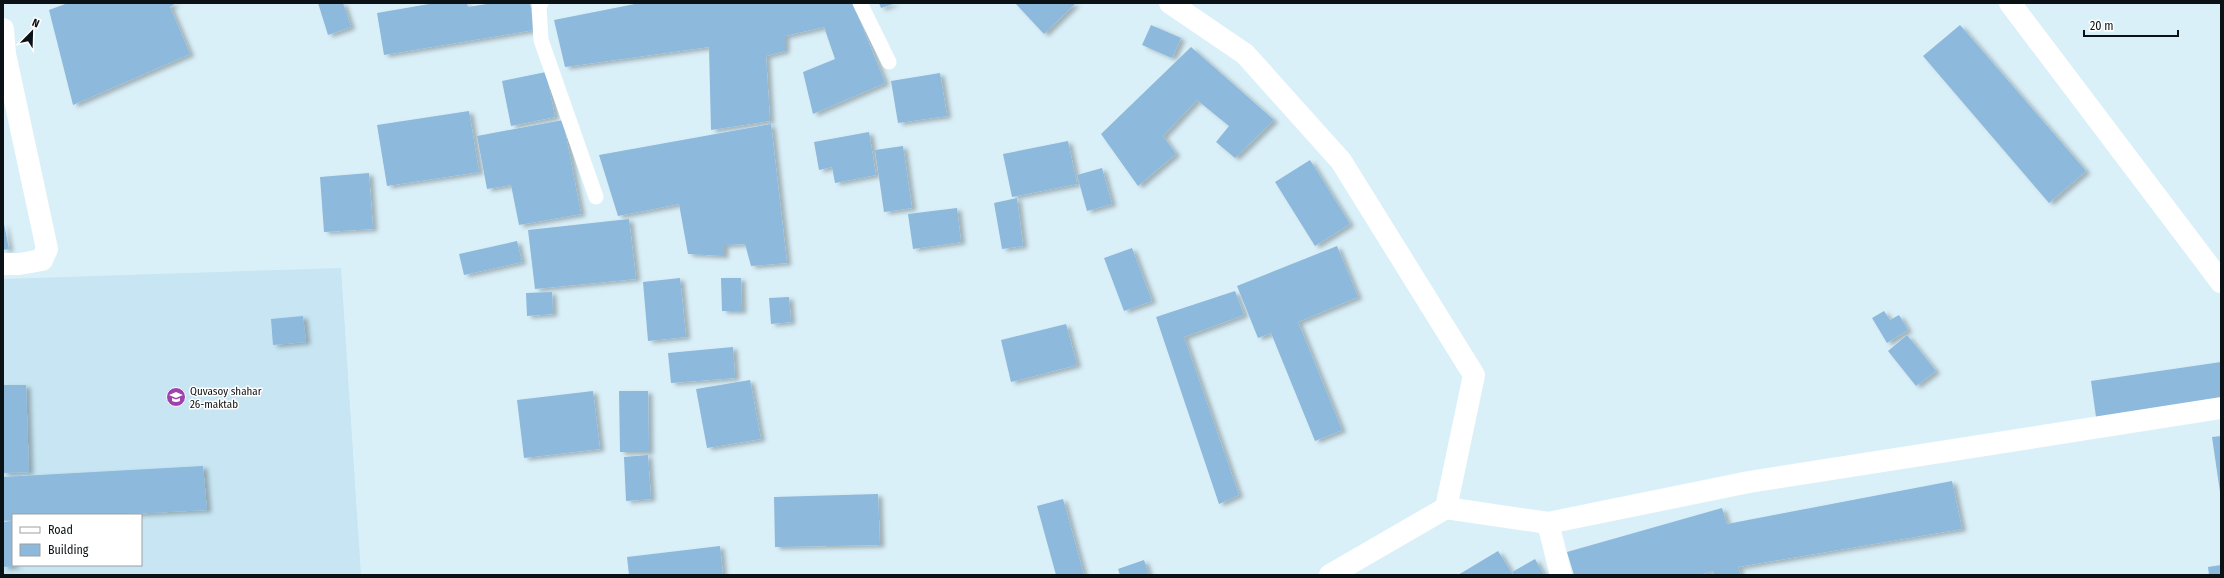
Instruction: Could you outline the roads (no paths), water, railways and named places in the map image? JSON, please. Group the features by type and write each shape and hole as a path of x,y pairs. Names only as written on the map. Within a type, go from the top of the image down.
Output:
{"street":[{"path":"1170,3 1245,54 1342,161 1474,375 1446,508"},
{"path":"2010,3 2221,282"},
{"path":"3,29 5,54 47,249 42,260 19,264 3,264"},
{"path":"1330,575 1446,508 1548,523 1749,482 2221,408"},
{"path":"1548,523 1561,575"}],"lane":[{"path":"541,3 539,6 541,40 596,197"},
{"path":"860,3 889,62"}],"place":[{"name":"Quvasoy shahar 26-maktab","path":"176,397"}]}
